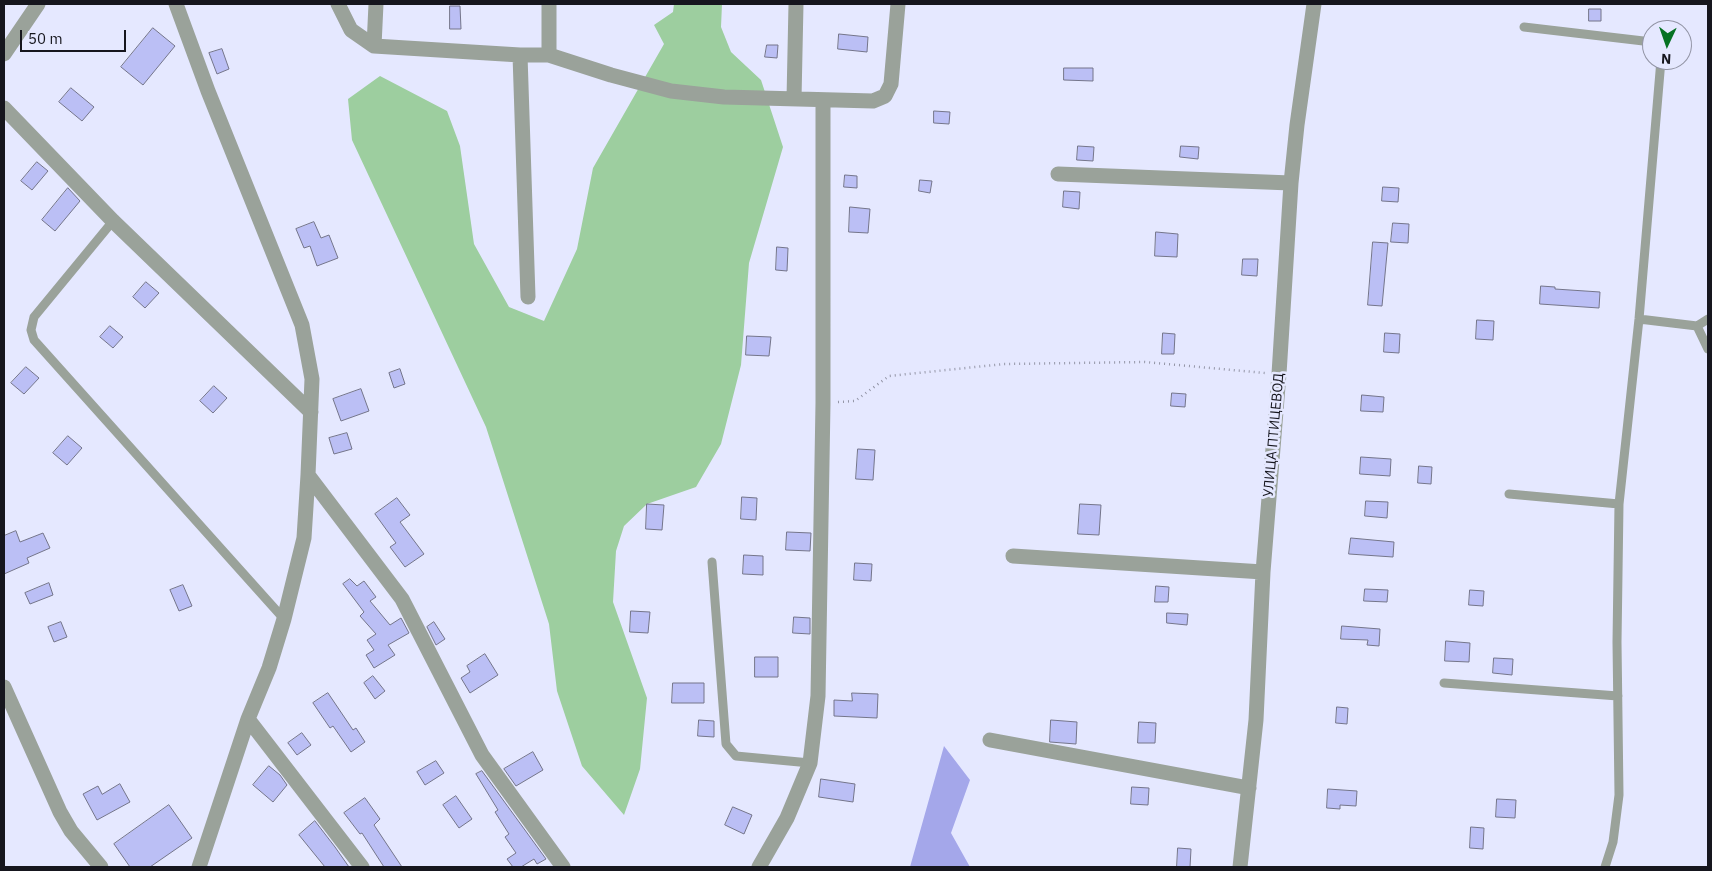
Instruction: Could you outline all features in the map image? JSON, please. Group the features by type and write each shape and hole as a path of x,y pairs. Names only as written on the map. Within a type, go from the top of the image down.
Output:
{"street":[{"path":"4,54 38,4"},
{"path":"176,4 208,91 302,325 312,379 304,538 284,619 268,668 248,719 199,867"},
{"path":"338,4 351,30 374,46 549,55 611,76 670,91 724,97 823,101 874,101 885,96 891,84 898,4"},
{"path":"374,46 376,4"},
{"path":"549,4 549,55"},
{"path":"794,99 796,4"},
{"name":"УЛИЦА ПТИЦЕВОД","path":"1240,867 1256,720 1264,572 1291,183 1314,4"},
{"path":"520,55 528,297"},
{"path":"759,867 787,818 810,763 818,696 822,403 823,101"},
{"path":"4,108 113,221 311,412"},
{"path":"1058,174 1291,183"},
{"path":"308,475 402,599 482,755 563,867"},
{"path":"1013,556 1264,572"},
{"path":"4,687 60,812 71,831 101,867"},
{"path":"248,719 362,867"},
{"path":"990,740 1249,788"}],"lane":[{"path":"1524,27 1642,41"},
{"path":"1605,867 1614,842 1619,795 1619,504 1639,319 1660,70"},
{"path":"113,221 34,318 31,330 34,340 284,619"},
{"path":"1639,319 1697,326 1708,319"},
{"path":"1697,326 1708,349"},
{"path":"1509,494 1619,504"},
{"path":"712,562 726,744 736,756 810,763"},
{"path":"1444,683 1618,696"}],"path":[{"path":"822,403 855,401 889,376 1004,364 1145,362 1279,374"}],"green space":[{"path":"674,4 722,4 721,27 731,52 761,80 783,147 749,263 741,365 721,444 696,487 647,504 624,526 616,551 613,602 647,698 640,769 624,815 582,766 557,691 549,624 486,427 352,140 348,99 380,76 447,111 460,146 474,244 509,307 544,321 577,249 593,168 664,44 654,25 673,12"}],"water":[{"path":"944,746 970,780 951,833 970,867 910,867"}],"building":[{"path":"450,6 460,6 461,29 450,29"},
{"path":"1589,9 1601,9 1601,21 1589,21"},
{"path":"153,28 175,46 143,85 121,67"},
{"path":"839,34 868,37 867,52 838,49"},
{"path":"767,45 778,45 777,58 765,57"},
{"path":"222,49 229,69 217,74 209,53"},
{"path":"1064,68 1093,68 1093,81 1064,80"},
{"path":"71,88 94,107 82,121 59,102"},
{"path":"934,111 950,112 949,124 934,123"},
{"path":"1078,146 1094,147 1093,161 1077,160"},
{"path":"1181,146 1199,147 1198,159 1180,157"},
{"path":"37,162 48,171 32,190 21,181"},
{"path":"845,175 857,176 857,188 844,187"},
{"path":"920,180 932,181 930,193 919,191"},
{"path":"1383,187 1399,188 1398,202 1382,201"},
{"path":"68,188 80,201 55,231 42,220"},
{"path":"1064,191 1080,192 1079,209 1063,207"},
{"path":"850,207 870,209 868,233 849,232"},
{"path":"314,222 321,238 329,235 338,258 317,266 310,246 304,248 296,229"},
{"path":"1393,223 1409,224 1408,243 1391,242"},
{"path":"1156,232 1178,234 1177,257 1155,256"},
{"path":"1373,242 1388,243 1382,306 1368,305"},
{"path":"777,247 788,248 787,271 776,270"},
{"path":"1243,259 1258,259 1257,276 1242,275"},
{"path":"146,282 159,293 145,308 133,297"},
{"path":"1541,286 1555,287 1555,289 1600,292 1599,308 1540,304"},
{"path":"1477,320 1494,321 1493,340 1476,339"},
{"path":"110,326 123,337 113,348 100,337"},
{"path":"1163,333 1175,334 1174,354 1162,354"},
{"path":"1385,333 1400,334 1399,353 1384,352"},
{"path":"747,336 771,337 769,356 746,355"},
{"path":"26,367 39,378 24,394 11,383"},
{"path":"400,369 405,384 394,388 389,373"},
{"path":"214,386 227,398 213,413 200,401"},
{"path":"361,389 369,411 341,421 333,399"},
{"path":"1172,393 1186,394 1185,407 1171,406"},
{"path":"1362,395 1384,397 1383,412 1361,411"},
{"path":"347,433 352,449 334,454 329,438"},
{"path":"68,436 82,448 67,465 53,453"},
{"path":"858,449 875,450 873,480 856,479"},
{"path":"1361,457 1391,459 1390,476 1360,474"},
{"path":"1419,466 1432,467 1431,484 1418,483"},
{"path":"742,497 757,498 756,520 741,519"},
{"path":"397,498 410,515 400,522 424,554 405,567 390,547 396,543 375,514"},
{"path":"1366,501 1388,502 1387,518 1365,516"},
{"path":"647,504 664,505 662,530 646,529"},
{"path":"1080,504 1101,505 1099,535 1078,534"},
{"path":"16,531 20,542 43,533 50,548 27,558 29,563 4,574 4,536"},
{"path":"787,532 811,533 810,551 786,550"},
{"path":"1351,538 1394,542 1393,557 1349,554"},
{"path":"744,555 763,556 763,575 743,574"},
{"path":"855,563 872,564 871,581 854,580"},
{"path":"350,579 357,586 364,581 376,597 370,601 390,625 401,618 409,633 388,645 395,655 374,668 366,655 374,650 367,640 376,634 360,616 364,612 343,584"},
{"path":"49,583 53,595 30,604 25,593"},
{"path":"183,585 192,606 179,611 170,590"},
{"path":"1156,586 1169,587 1168,602 1155,602"},
{"path":"1365,589 1388,590 1387,602 1364,601"},
{"path":"1470,590 1484,591 1483,606 1469,605"},
{"path":"631,611 650,612 648,633 630,632"},
{"path":"1167,613 1188,614 1187,625 1167,623"},
{"path":"794,617 810,618 810,634 793,633"},
{"path":"61,622 67,637 54,642 48,627"},
{"path":"434,622 445,639 436,645 427,627"},
{"path":"1342,626 1380,629 1379,646 1367,645 1368,640 1341,639"},
{"path":"1446,641 1470,643 1469,662 1445,661"},
{"path":"485,654 498,675 470,693 461,678 470,672 467,666"},
{"path":"755,657 778,657 778,677 755,677"},
{"path":"1494,658 1513,659 1512,675 1493,673"},
{"path":"373,676 385,691 375,699 364,683"},
{"path":"673,683 704,683 704,703 672,703"},
{"path":"328,693 353,730 356,728 365,742 351,752 333,726 330,728 313,703"},
{"path":"852,693 878,694 877,718 834,716 834,700 852,701"},
{"path":"1337,707 1348,708 1347,724 1336,723"},
{"path":"699,720 714,721 714,737 698,736"},
{"path":"1051,720 1077,722 1076,744 1050,742"},
{"path":"1139,722 1156,723 1155,743 1138,743"},
{"path":"302,733 311,745 297,755 288,743"},
{"path":"533,752 543,770 516,786 504,769"},
{"path":"436,761 444,773 425,785 417,772"},
{"path":"269,766 280,775 287,785 273,802 253,785"},
{"path":"482,771 546,859 537,864 534,859 521,867 513,867 507,859 516,853 505,837 509,834 495,812 498,810 476,774"},
{"path":"821,779 855,784 853,802 819,797"},
{"path":"120,784 130,802 97,820 83,794 98,786 102,794"},
{"path":"1132,787 1149,788 1148,805 1131,804"},
{"path":"1328,789 1357,791 1356,806 1340,805 1340,809 1327,808"},
{"path":"456,796 472,819 459,828 443,805"},
{"path":"365,798 380,819 374,825 402,867 384,867 362,833 360,834 344,813"},
{"path":"1497,799 1516,800 1515,818 1496,817"},
{"path":"169,805 192,838 150,867 130,867 114,844"},
{"path":"733,807 752,815 744,834 725,825"},
{"path":"315,821 349,867 325,867 299,835"},
{"path":"1471,827 1484,828 1483,849 1470,848"},
{"path":"1178,848 1191,849 1190,867 1177,867"}]}
